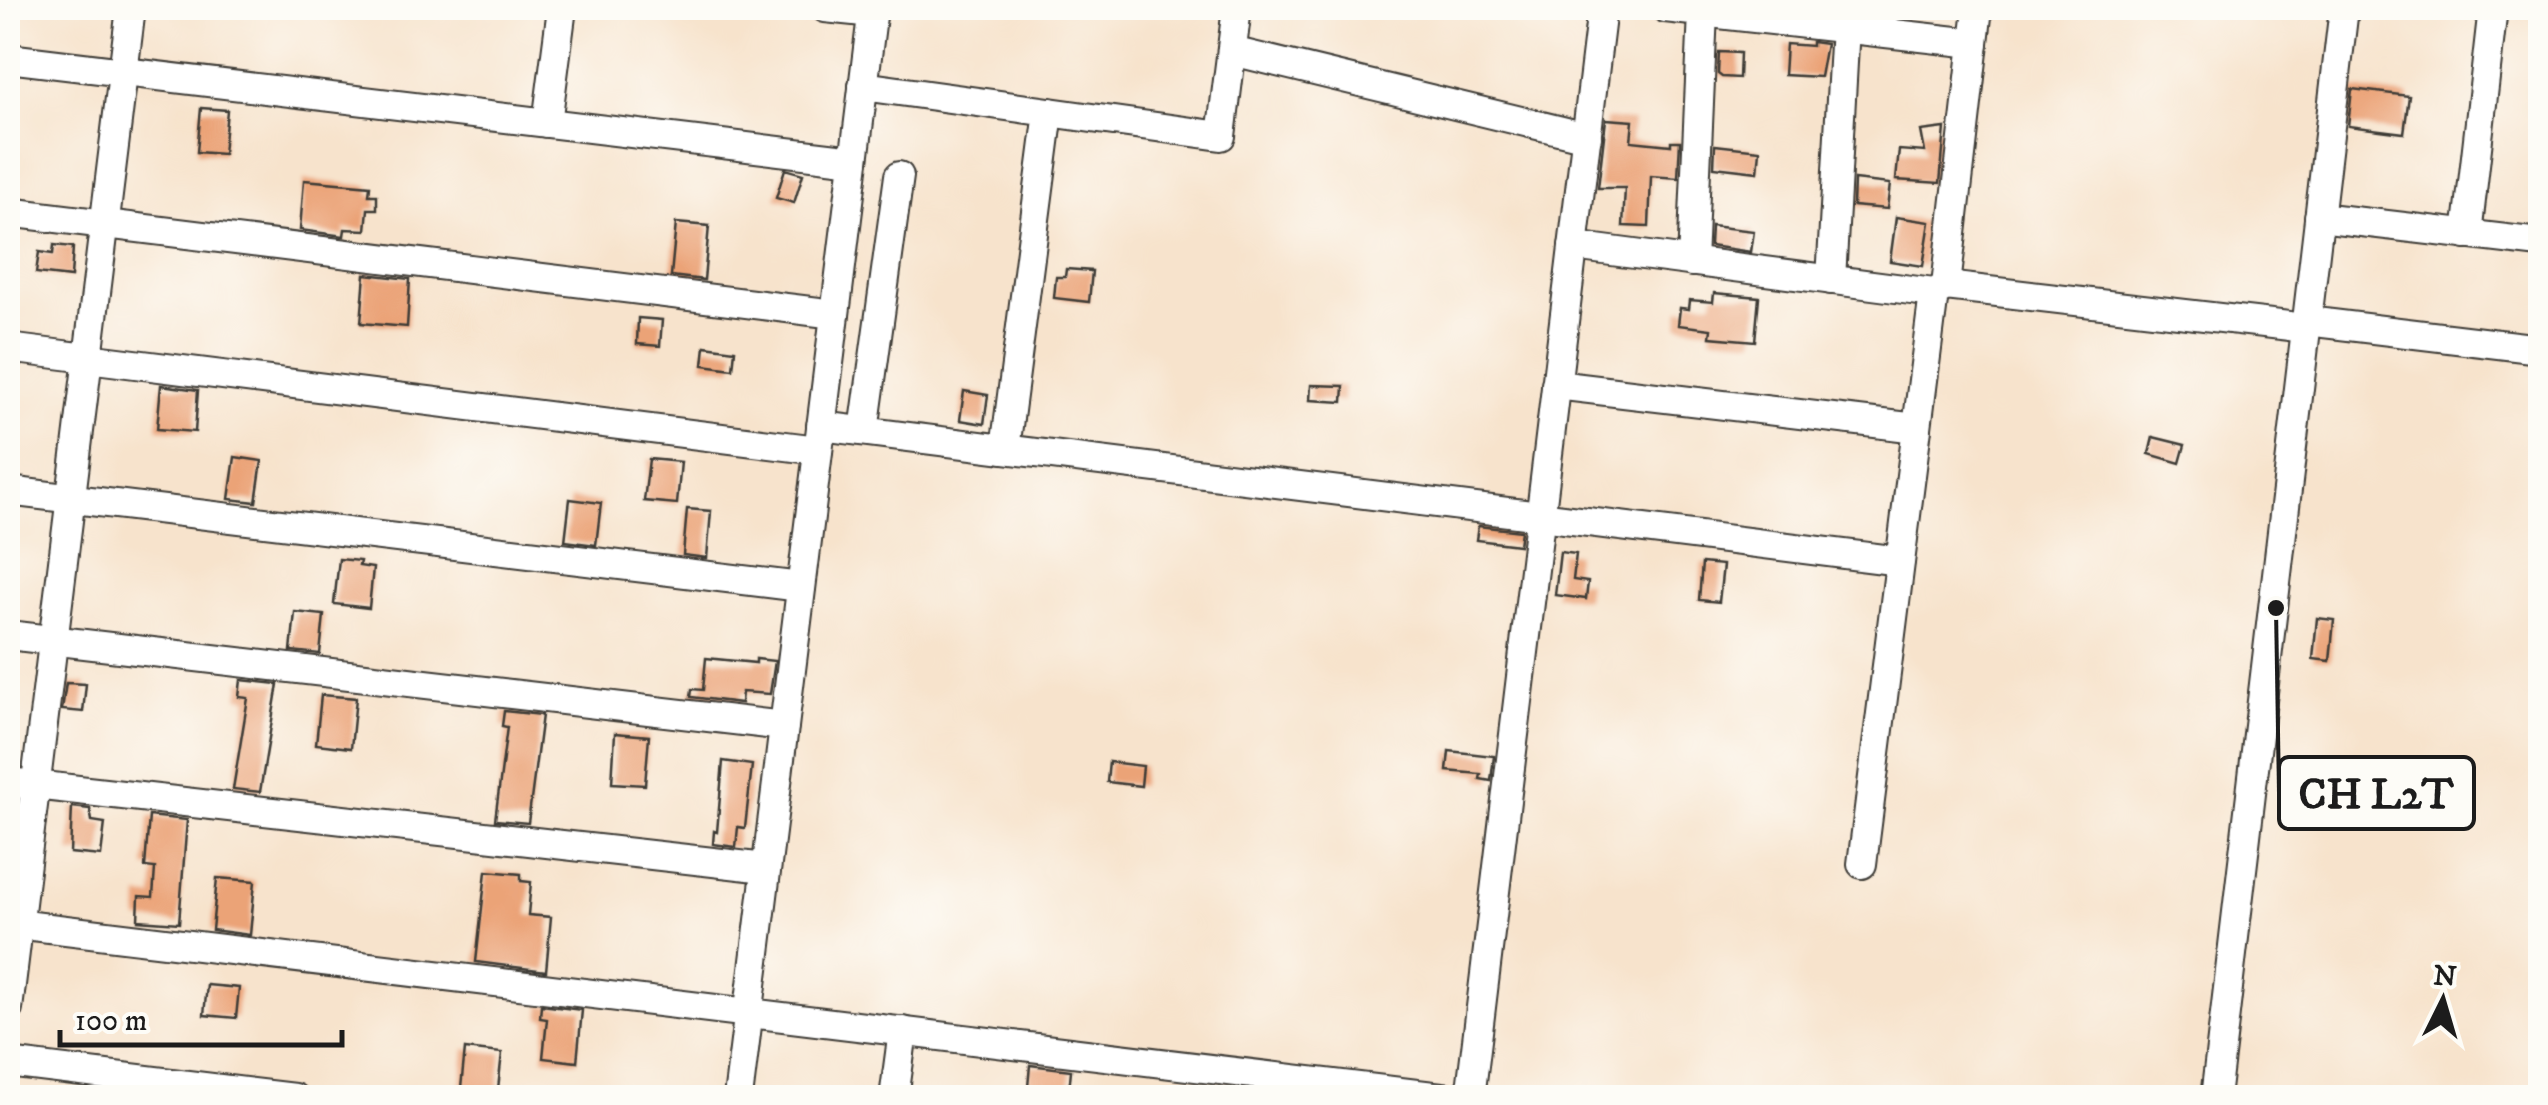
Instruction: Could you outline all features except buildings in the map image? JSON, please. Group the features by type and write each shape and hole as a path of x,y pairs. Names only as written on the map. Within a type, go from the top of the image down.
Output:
{"street":[{"path":"8,1009 21,784 53,640 131,8"},
{"path":"547,122 562,8"},
{"path":"738,1098 873,10 825,8"},
{"path":"864,86 1221,136 1237,8"},
{"path":"1470,1098 1602,8"},
{"path":"1665,8 1846,18 1974,42"},
{"path":"1862,864 1917,428 1978,8"},
{"path":"2215,1098 2344,8"},
{"path":"2466,234 2494,8"},
{"path":"1692,262 1703,12"},
{"path":"1831,280 1846,18"},
{"path":"1232,51 1586,138"},
{"path":"8,58 854,160"},
{"path":"1005,449 1050,112"},
{"path":"864,431 899,176"},
{"path":"8,212 835,314"},
{"path":"2319,217 2540,243"},
{"path":"1573,246 1831,280 2540,349"},
{"path":"8,348 820,438 864,431 1900,561"},
{"path":"1556,385 1917,428"},
{"path":"8,491 802,587"},
{"path":"8,635 784,726"},
{"path":"21,784 766,868"},
{"path":"13,924 1450,1098"},
{"path":"894,1098 903,1031"},
{"path":"8,1064 294,1098"}],"place":[{"name":"CH L2T","path":"2276,608"}]}
